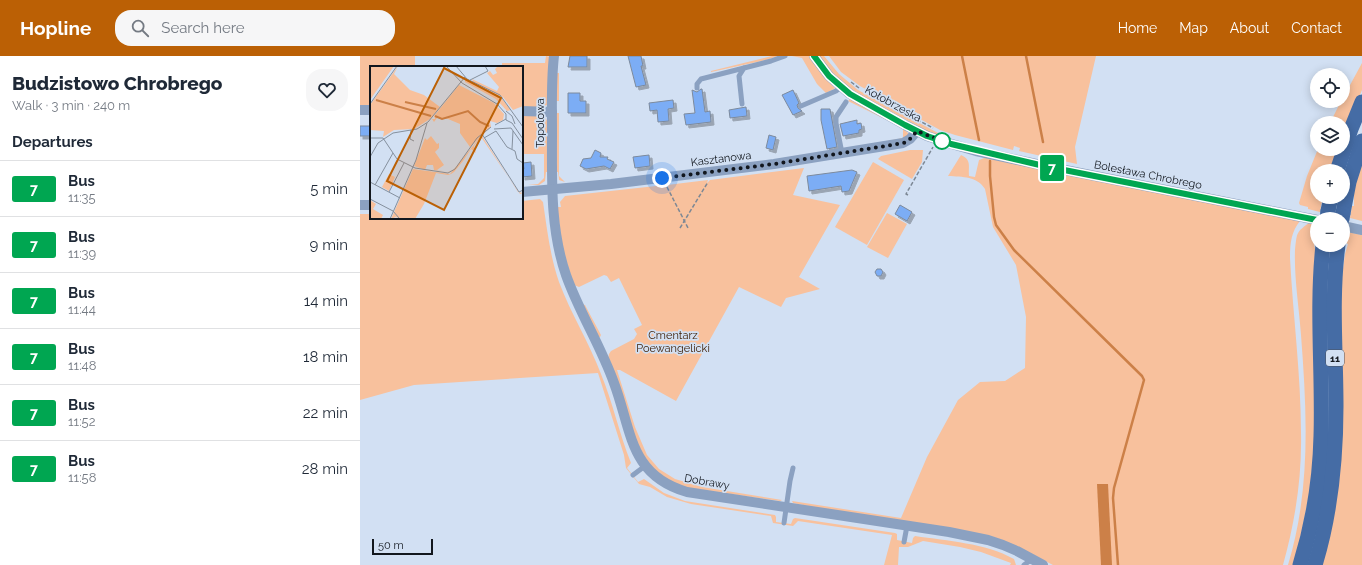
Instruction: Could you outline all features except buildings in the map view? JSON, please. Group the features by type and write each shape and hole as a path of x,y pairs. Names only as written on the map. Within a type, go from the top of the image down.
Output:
{"main road":[{"path":"1339,164 1362,102"},
{"path":"1334,212 1349,182 1362,141"},
{"name":"11","path":"1300,565 1312,518 1320,464 1322,405 1320,297 1323,252"},
{"name":"11","path":"1315,565 1326,520 1334,465 1336,404 1334,298 1337,252"}],"street":[{"name":"Topolowa","path":"552,190 554,56"},
{"name":"Kołobrzeska","path":"814,56 825,72 844,83 875,109 940,141 976,151"},
{"path":"523,111 552,112"},
{"name":"Kasztanowa","path":"523,192 714,172 782,163 904,143 917,131"},
{"name":"Bolesława Chrobrego","path":"976,151 1077,173 1315,212"},
{"name":"Dobrawy","path":"552,190 556,229 566,274 576,300 612,376 635,450 645,466 659,480 687,492 988,540 1018,551 1039,563"},
{"name":"Bolesława Chrobrego","path":"1350,224 1362,230"}],"lane":[{"path":"697,88 696,84 701,79 785,56"},
{"path":"742,104 739,76 744,68"},
{"path":"801,106 836,91 844,83"},
{"path":"842,153 836,117 846,102"},
{"path":"633,475 645,466"},
{"path":"784,523 790,480 794,468"},
{"path":"904,542 907,526"},
{"name":"Dobrawy","path":"1024,565 1028,562 1039,563"}],"path":[{"path":"844,83 864,91"},
{"path":"880,100 934,128"},
{"path":"908,195 906,194 907,192 934,145"},
{"path":"680,228 710,178"},
{"path":"665,183 688,228"}],"green space":[{"path":"360,56 415,56 415,66 370,66 370,106 360,106"},
{"path":"546,56 550,57 547,105 542,107 523,108 523,66 502,66 502,63 545,63"},
{"path":"772,56 778,56 711,72 711,71"},
{"path":"792,56 810,56 826,79 835,88 826,93 817,84 802,58"},
{"path":"819,56 824,56 839,74 858,90 938,133 937,135 861,96 836,78"},
{"path":"829,56 1096,56 1075,147 1077,164 1019,151 1020,148 1014,146 1013,150 940,130 860,86 841,72"},
{"path":"1362,63 1362,90 1350,119 1350,116 1334,116 1338,108 1350,108 1350,85"},
{"path":"556,73 559,73 559,101 556,101"},
{"path":"852,99 894,124 848,101"},
{"path":"556,113 559,113 559,176 565,182 559,180 558,172 556,172"},
{"path":"523,115 540,116 549,123 548,172 546,172 545,181 539,185 528,185 538,184 544,178 544,154 523,154"},
{"path":"903,129 909,134 908,137 902,139 846,149 903,138"},
{"path":"910,150 923,150 922,162 912,179 878,159 881,156"},
{"path":"961,155 968,161 969,176 975,177 979,160 987,157 1300,221 1292,238 1290,258 1300,389 1301,450 1297,500 1283,565 1053,565 1018,547 793,503 792,501 901,518 927,457 958,400 980,382 1005,381 1025,368 1026,317 1016,265 993,227 985,189 982,185 974,179 948,176"},
{"path":"1315,156 1337,156 1334,164 1312,164"},
{"path":"1362,157 1362,221 1350,218 1352,206 1354,206 1354,195 1351,194"},
{"path":"873,162 904,180 867,245 835,227"},
{"name":"Cmentarz Poewangelicki","path":"804,168 793,195 840,205 799,277 820,289 786,298 781,307 739,287 676,401 620,370 617,370 635,427 647,455 659,469 675,479 702,487 782,500 780,501 689,488 670,482 654,470 639,449 608,359 611,351 634,339 637,334 634,329 642,325 619,278 611,282 607,276 604,275 579,287 574,285 563,251 557,207 561,207 560,202 565,196 665,185 668,187 667,185 708,180 707,183 710,180"},
{"path":"1310,169 1310,204 1321,204 1320,212 1308,209 1308,207 1300,205 1299,203"},
{"path":"540,199 543,202 551,252 559,282 601,374 631,463 627,468 638,482 644,479 664,493 685,501 775,515 776,522 791,524 795,518 895,533 897,534 897,540 912,543 915,536 979,546 991,549 1014,559 1016,565 1010,565 1011,563 981,552 923,541 908,547 899,547 898,565 884,565 892,535 798,521 793,526 773,523 771,516 691,504 667,497 650,487 639,484 626,468 624,455 598,373 414,385 360,400 360,214 370,214 370,219 523,219 523,201"},
{"path":"887,213 907,224 888,258 867,247"},
{"path":"1310,223 1310,252 1315,252 1314,470 1295,565 1288,565 1301,508 1304,479 1306,422 1305,393 1295,261 1296,240 1299,231"},
{"path":"1350,232 1362,235 1362,565 1320,565 1339,298 1346,252 1350,252"},
{"path":"582,304 585,305 601,335 600,337 598,338"}],"shaded area":[{"path":"1097,484 1108,484 1112,565 1101,565"}],"waterway":[{"path":"962,56 979,140"},
{"path":"1026,56 1043,142"},
{"path":"990,161 990,176 996,225 1014,250 1142,376 1144,380 1114,488 1113,498 1118,565"}],"bus line":[{"name":"7","path":"814,56 825,72 850,94 927,136 951,144 1044,166 1310,219"}],"route":[{"path":"662,178 805,160 904,143 915,135 917,131 942,141"}]}
